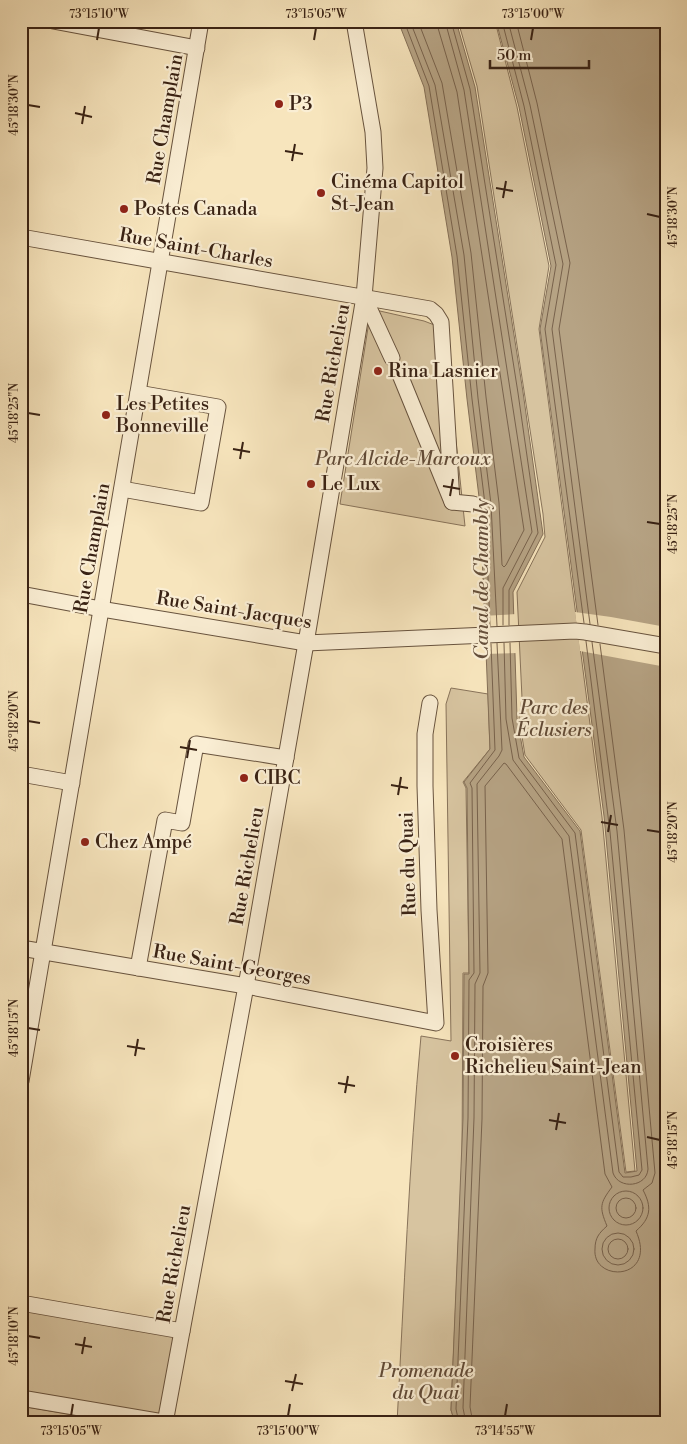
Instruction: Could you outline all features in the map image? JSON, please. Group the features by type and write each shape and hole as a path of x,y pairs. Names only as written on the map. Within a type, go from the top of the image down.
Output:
{"street":[{"path":"53,21 197,48"},
{"name":"Rue Champlain","path":"21,1081 201,21"},
{"name":"Rue Richelieu","path":"21,1398 166,1423 246,986 364,297 375,168 373,132 354,21"},
{"name":"Rue Saint-Charles","path":"21,238 364,297"},
{"path":"364,297 395,364 452,502"},
{"path":"364,297 430,309 436,314 440,322 452,502"},
{"path":"122,489 201,503 218,407 138,393"},
{"path":"452,502 473,504"},
{"name":"Rue Saint-Jacques","path":"21,594 306,643 575,631 666,646"},
{"name":"Rue du Quai","path":"430,703 425,734 425,786 429,910 436,1023"},
{"path":"138,968 165,820 182,823 196,744 286,758"},
{"path":"21,774 72,783"},
{"name":"Rue Saint-Georges","path":"21,948 246,986 436,1023"},
{"path":"21,1302 182,1330"}],"green space":[{"name":"Parc des Éclusiers","path":"458,21 495,21 517,107 549,266 539,329 602,817 635,1171 626,1172 581,830 525,755 519,718 522,698 517,592 545,537 543,514 477,86"},
{"name":"Parc Alcide-Marcoux","path":"371,309 424,321 437,326 445,337 465,526 340,504"},
{"name":"Promenade du Quai","path":"451,688 488,694 490,749 463,782 466,788 469,973 463,973 462,1160 451,1410 455,1423 397,1423 410,1181 421,1036 451,1041 446,704"},
{"path":"21,1303 182,1331 165,1422 21,1398"},
{"path":"21,1406 121,1423 21,1423"}],"water":[{"path":"398,21 456,21 475,87 523,392 543,534 513,592 517,718 524,757 580,831 625,1173 637,1171 604,816 540,329 551,266 519,107 496,21 666,21 666,1423 455,1423 451,1410 463,1118 464,974 469,974 467,788 464,782 490,749 480,505 452,257 424,87"}],"pier":[{"path":"575,612 666,627 666,667 580,651"},
{"path":"517,614 518,653 484,654 482,616"}],"place":[{"name":"P3","path":"279,104"},
{"name":"Cinéma Capitol St-Jean","path":"321,193"},
{"name":"Postes Canada","path":"124,209"},
{"name":"Rina Lasnier","path":"378,371"},
{"name":"Les Petites Bonneville","path":"106,415"},
{"name":"Le Lux","path":"311,484"},
{"name":"CIBC","path":"244,778"},
{"name":"Chez Ampé","path":"85,842"},
{"name":"Croisières Richelieu Saint-Jean","path":"455,1056"}],"water label":[{"name":"Canal de Chambly","path":"482,579"}]}
